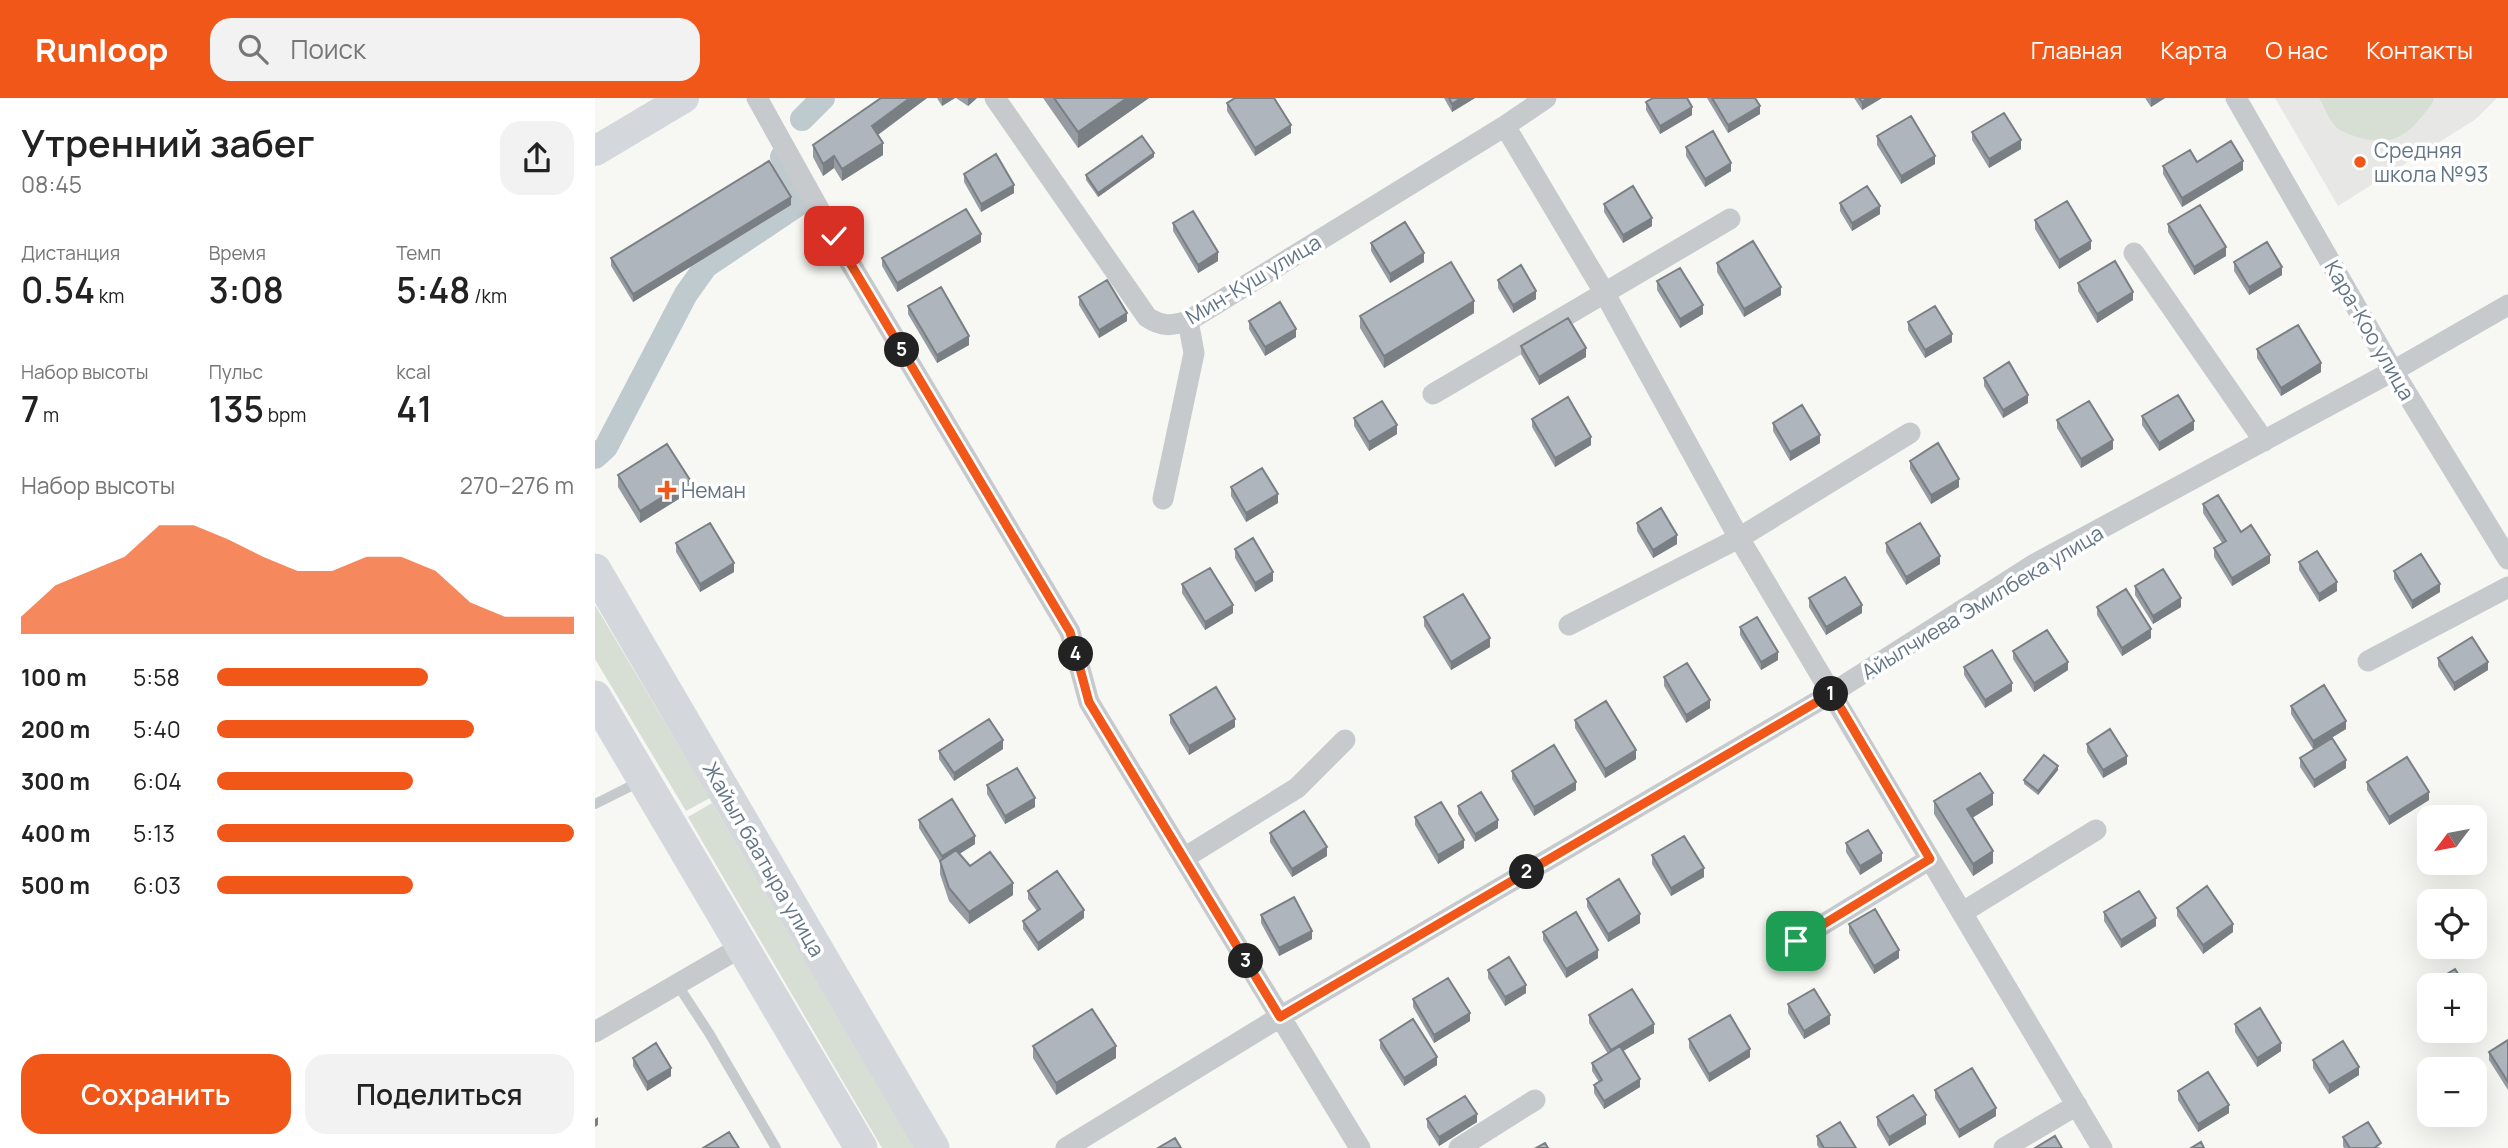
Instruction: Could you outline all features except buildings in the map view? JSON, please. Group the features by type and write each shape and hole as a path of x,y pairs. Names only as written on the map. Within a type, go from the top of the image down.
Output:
{"main road":[{"path":"595,151 684,98"},
{"name":"Жайыл баатыра улица","path":"595,570 933,1148"},
{"path":"595,697 861,1148"}],"street":[{"path":"757,98 834,236 1070,632 1089,702 1360,1148"},
{"name":"Мин-Куш улица","path":"995,98 1147,317 1158,324 1172,326 1188,320 1505,126 1546,98"},
{"name":"Кара-Коо улица","path":"2236,98 2393,371 2508,559"},
{"path":"1505,126 1604,292 1739,538 2102,1148"},
{"path":"1433,394 1730,219"},
{"path":"2134,253 2263,442"},
{"name":"Айылчиева Эмилбека улица","path":"1066,1148 1280,1017 1832,693 2033,565 2393,371 2508,305"},
{"path":"1163,499 1194,353 1188,320"},
{"path":"1569,625 1739,538 1910,433"},
{"path":"2368,661 2508,587"},
{"path":"1184,858 1297,788 1345,740"},
{"path":"1963,912 2096,830"},
{"path":"1796,941 1930,859"},
{"path":"595,1032 743,946"},
{"path":"1459,1148 1535,1100"},
{"path":"2004,1148 2077,1105"}],"lane":[{"path":"595,804 644,779"},
{"path":"677,984 709,1032 776,1148"}],"shaded area":[{"name":"Средняя школа №93","path":"2275,98 2497,98 2476,119 2338,206"},
{"path":"2319,98 2434,98 2411,128 2385,141 2361,138 2338,129"},
{"path":"595,605 710,798 686,811 595,659"},
{"path":"712,803 915,1148 882,1148 688,817"}],"waterway":[{"path":"802,119 823,98"},
{"path":"595,457 606,447 686,294 706,266 800,203 782,157"}],"place":[{"name":"Средняя школа №93","path":"2360,162"},
{"name":"Неман","path":"667,490"}],"route":[{"path":"834,236 1070,632 1089,702 1280,1017 1832,693 1930,859 1796,941"}]}
